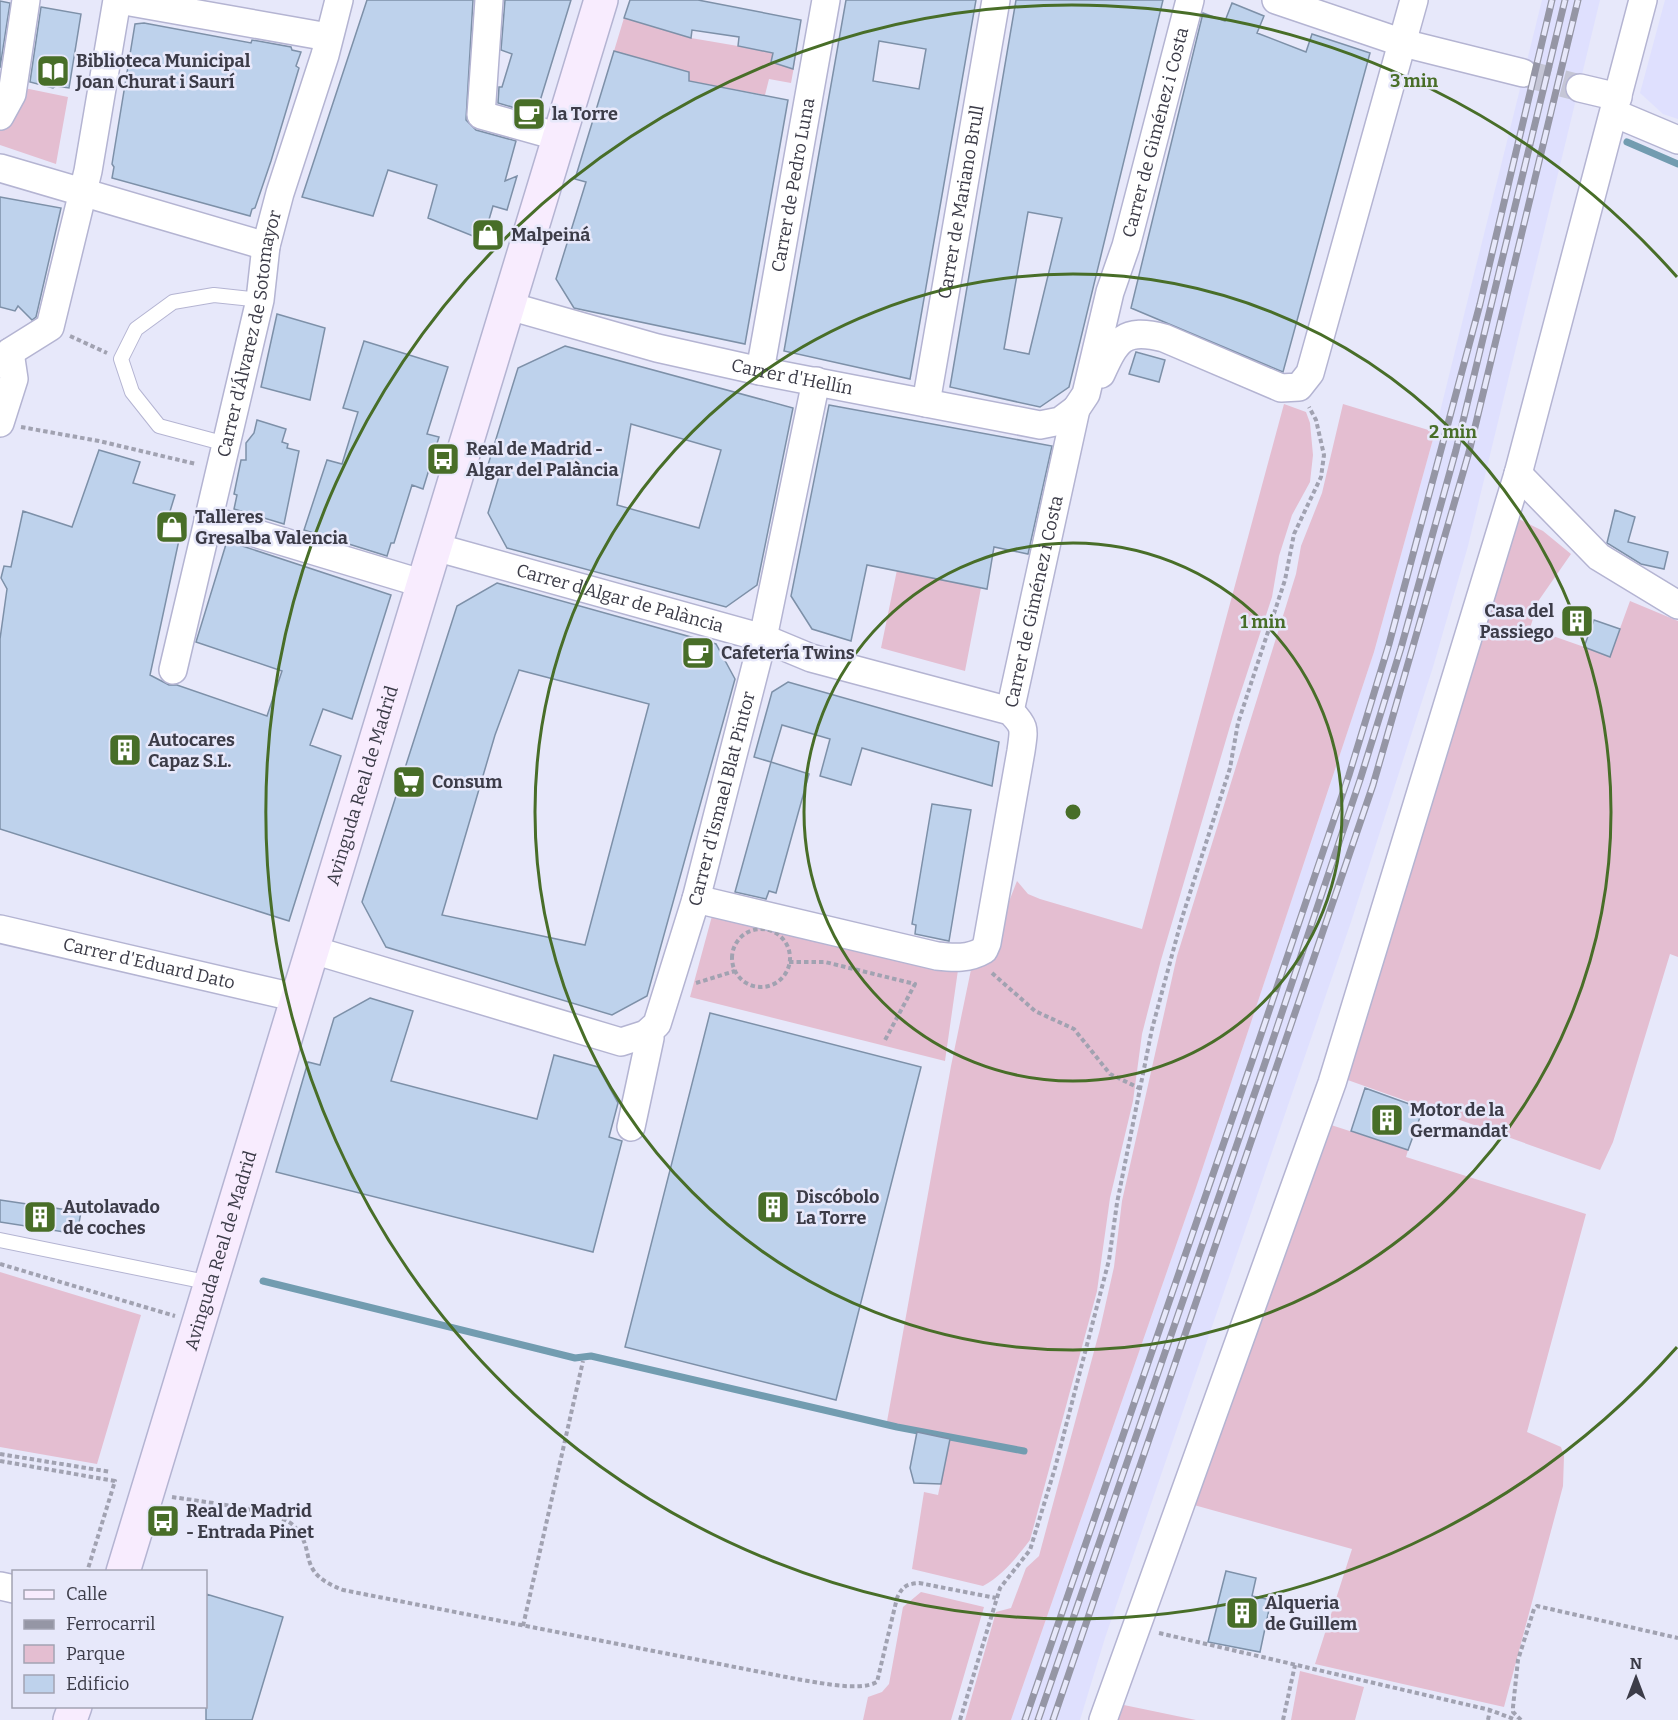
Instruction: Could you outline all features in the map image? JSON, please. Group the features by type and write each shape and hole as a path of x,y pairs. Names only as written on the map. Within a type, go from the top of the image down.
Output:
{"street":[{"path":"0,116 12,94 26,0"},
{"path":"5,424 14,379 5,346 50,327 82,193 118,0 328,37"},
{"name":"Carrer d'Álvarez de Sotomayor","path":"173,670 260,300 266,246 339,0"},
{"path":"489,0 481,115 560,137"},
{"name":"Avinguda Real de Madrid","path":"124,1570 601,0"},
{"name":"Carrer de Pedro Luna","path":"760,371 826,0"},
{"name":"Carrer de Mariano Brull","path":"926,403 996,0"},
{"name":"Carrer de Giménez i Costa","path":"975,956 984,950 987,943 1024,731 1021,722 1010,711 1081,402 1110,292 1126,246 1190,0"},
{"path":"1276,0 1403,43 1523,73"},
{"path":"1110,292 1110,305 1118,316 1281,388 1299,387 1310,373 1414,0"},
{"path":"1103,1720 1332,1083 1518,474 1643,0"},
{"path":"1580,88 1616,105 1678,140"},
{"path":"0,168 266,246"},
{"name":"Carrer d'Hellín","path":"509,306 657,348 760,371 1040,425 1059,421 1081,402"},
{"path":"1081,402 1103,372 1107,358 1117,342 1135,336 1164,338"},
{"name":"Carrer d'Ismael Blat Pintor","path":"646,1034 657,1024 696,899 763,638 816,381"},
{"path":"1518,474 1599,556 1678,605"},
{"path":"208,519 424,584"},
{"name":"Carrer d'Algar de Palància","path":"435,547 763,638 811,658 1010,711"},
{"path":"696,899 937,956 952,958 975,956"},
{"name":"Carrer d'Eduard Dato","path":"0,929 298,998"},
{"path":"313,950 604,1038 621,1042 646,1034 650,1038 631,1127"}],"lane":[{"path":"223,457 159,426 132,392 121,359 136,328 173,302 214,295 260,300"},
{"path":"0,1240 211,1283"}],"path":[{"path":"50,327 121,359"},
{"path":"960,1720 996,1598 1000,1588 1030,1550 1053,1478 1109,1260 1117,1203 1142,1089 1152,1029 1197,864 1230,768 1238,723 1285,580 1294,534 1321,477 1324,464 1316,420 1309,407 1281,388"},
{"path":"5,424 99,441 223,457"},
{"path":"756,929 775,932 783,938 788,947 789,962 784,975 769,986 749,985 735,971 732,962 735,944 741,937 756,929"},
{"path":"975,956 1035,1011 1074,1029 1110,1074 1142,1089"},
{"path":"789,962 825,962 915,984 884,1042"},
{"path":"668,992 735,971"},
{"path":"0,1264 160,1311"},
{"path":"523,1626 583,1361"},
{"path":"0,1454 111,1473"},
{"path":"0,1461 115,1481 88,1570"},
{"path":"147,1492 285,1519 300,1533 311,1569 319,1579 344,1590 796,1679 870,1686 877,1682 897,1598 902,1588 919,1583 996,1598"},
{"path":"1521,1720 1513,1713 1518,1660 1534,1609 1537,1606 1678,1638"},
{"path":"1135,1628 1490,1710 1516,1720"},
{"path":"1283,1720 1295,1665"},
{"path":"1488,1720 1490,1710"}],"shaded area":[{"path":"1542,0 1600,0 1468,546 1433,667 1351,922 1105,1638 1080,1720 1011,1720 1196,1188 1374,652 1435,432"},
{"path":"1665,0 1678,0 1678,119 1663,114 1640,93"}],"green space":[{"path":"624,18 691,38 796,56 791,83 769,79 765,95 689,81 614,51"},
{"path":"0,83 68,97 56,164 0,145"},
{"path":"1284,404 1306,412 1310,423 1313,455 1310,482 1292,515 1279,556 1272,597 1233,716 1161,960 1142,1034 1133,1101 1110,1198 1097,1291 1030,1540 1003,1571 983,1586 912,1569 924,1492 938,1495 950,1440 886,1427 951,1066 973,960 990,950 1017,881 1028,894 1040,899 1142,929"},
{"path":"1343,404 1435,432 1374,652 1196,1188 1011,1720 965,1720 996,1612 1011,1608 1026,1568 1039,1556 1100,1329 1114,1267 1122,1201 1177,956 1296,574 1301,546 1322,493"},
{"path":"1519,519 1543,531 1571,554 1539,600 1530,628 1610,656 1630,601 1678,621 1678,957 1670,954 1613,1142 1600,1170 1342,1078 1512,533"},
{"path":"897,570 981,588 965,671 881,648"},
{"path":"712,916 958,970 945,1061 690,997"},
{"path":"1328,1124 1408,1150 1406,1157 1586,1214 1527,1432 1561,1447 1564,1456 1563,1486 1504,1707 1315,1664 1352,1549 1194,1505"},
{"path":"0,1272 141,1315 97,1464 0,1447"},
{"path":"921,1592 984,1607 951,1720 863,1720 868,1697 882,1692 889,1684 903,1607"},
{"path":"1300,1671 1364,1687 1355,1720 1291,1720"},
{"path":"1119,1704 1196,1720 1114,1720"}],"building":[{"path":"367,0 473,0 466,120 476,130 516,141 505,181 517,176 507,210 493,206 483,240 428,218 437,185 388,170 373,216 302,197"},
{"path":"505,0 571,0 536,114 498,103 499,87 502,87 512,54 501,50"},
{"path":"630,0 698,0 801,20 793,69 771,62 773,53 738,46 739,37 692,30 691,38 624,18"},
{"path":"846,0 976,0 910,379 784,351","holes":["879,41 926,49 919,89 873,81"]},
{"path":"1016,0 1163,0 1069,387 1040,407 950,387","holes":["1028,212 1062,218 1029,354 1004,349"]},
{"path":"0,1 10,3 0,68"},
{"path":"1232,3 1264,16 1257,33 1306,52 1312,34 1370,53 1283,372 1131,308 1203,13 1225,21"},
{"path":"41,7 81,14 69,88 56,86 53,88 30,82"},
{"path":"144,23 251,43 252,40 291,47 292,50 301,52 296,66 299,68 271,161 255,208 252,209 250,216 112,178 114,167 112,164 135,24"},
{"path":"614,51 689,72 689,81 788,100 745,344 574,308 556,279 586,182 575,179"},
{"path":"0,197 61,208 36,317 32,320 18,306 15,311 0,307"},
{"path":"277,314 325,328 310,400 261,387"},
{"path":"364,341 448,367 427,434 439,437 423,489 412,485 394,543 391,543 387,556 304,530 327,460 342,464 358,412 343,408"},
{"path":"565,346 793,408 757,585 726,607 507,548 488,513 500,473 487,468 518,368","holes":["631,424 721,450 699,528 617,505"]},
{"path":"1136,352 1165,360 1159,382 1129,374"},
{"path":"829,405 1052,446 1028,554 994,547 987,589 867,565 851,641 812,629 791,596"},
{"path":"257,420 286,429 282,442 288,444 287,448 299,451 284,524 234,509 237,495 234,494 241,460 246,460 246,443 254,433"},
{"path":"99,450 140,462 133,483 175,495 167,521 182,526 150,675 169,685 177,685 267,716 282,671 196,642 227,541 391,595 352,719 323,709 310,745 341,756 289,921 0,829 0,639 7,589 1,578 4,566 11,567 23,511 72,527"},
{"path":"1615,510 1635,517 1628,542 1668,552 1664,569 1641,564 1607,543"},
{"path":"497,583 716,644 735,679 647,996 612,1015 386,947 362,902 457,606","holes":["519,670 649,704 585,945 442,915 495,735"]},
{"path":"1594,620 1620,629 1610,657 1584,647"},
{"path":"788,682 999,742 992,786 862,748 851,785 820,776 830,739 782,725 771,762 754,757 772,692"},
{"path":"771,762 809,774 776,893 769,891 766,899 735,892"},
{"path":"932,804 971,810 949,941 915,934 916,925 912,924"},
{"path":"370,998 413,1011 391,1081 537,1119 554,1055 598,1067 618,1103 609,1137 622,1141 593,1252 276,1172 308,1062 320,1065 334,1018"},
{"name":"Discóbolo La Torre","path":"710,1013 921,1067 836,1400 625,1347"},
{"name":"Motor de la Germandat","path":"1365,1088 1423,1109 1408,1150 1351,1131"},
{"name":"Autolavado de coches","path":"0,1200 81,1212 77,1234 0,1222"},
{"path":"917,1432 950,1439 941,1484 914,1483 910,1468"},
{"name":"Alqueria de Guillem","path":"1226,1571 1256,1578 1252,1596 1271,1600 1260,1652 1208,1642"},
{"path":"207,1594 283,1617 252,1720 206,1720"}],"waterway":[{"path":"1627,142 1678,164"},
{"path":"263,1281 575,1358 591,1356 897,1427 1024,1451"}],"tunnel":[{"path":"1523,73 1580,88"}],"railway":[{"path":"1025,1720 1349,775 1389,644 1480,304 1552,0"},
{"path":"1038,1720 1263,1069 1360,780 1401,648 1456,450 1565,0"},
{"path":"1053,1720 1373,785 1469,452 1578,0"}],"place":[{"name":"Biblioteca Municipal Joan Churat i Saurí","path":"53,71"},
{"name":"la Torre","path":"529,114"},
{"name":"Malpeiná","path":"488,235"},
{"name":"Real de Madrid - Algar del Palància","path":"443,459"},
{"name":"Talleres Gresalba Valencia","path":"172,527"},
{"name":"Casa del Passiego","path":"1577,621"},
{"name":"Cafetería Twins","path":"698,653"},
{"name":"Autocares Capaz S.L.","path":"125,750"},
{"name":"Consum","path":"409,782"},
{"name":"Motor de la Germandat","path":"1387,1120"},
{"name":"Discóbolo La Torre","path":"773,1207"},
{"name":"Autolavado de coches","path":"40,1217"},
{"name":"Real de Madrid - Entrada Pinet","path":"163,1521"},
{"name":"Alqueria de Guillem","path":"1242,1613"}]}
